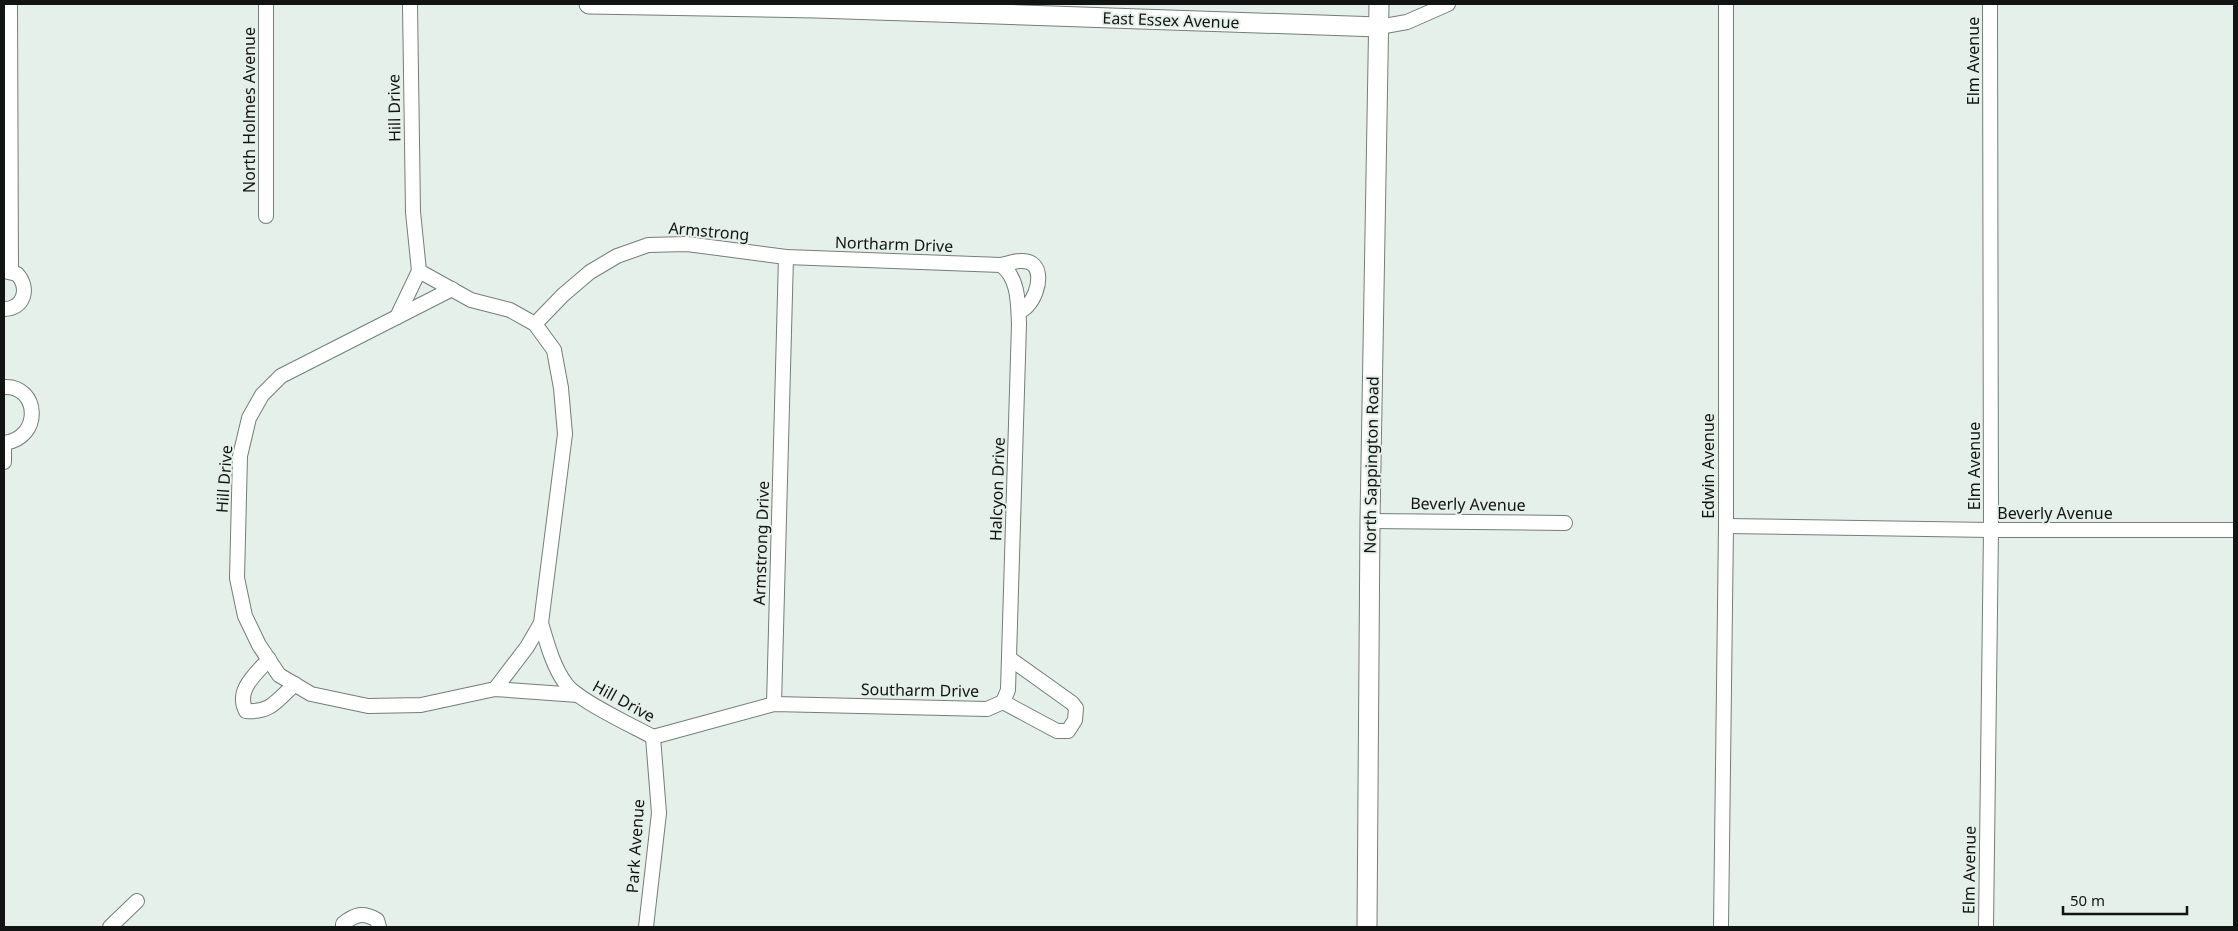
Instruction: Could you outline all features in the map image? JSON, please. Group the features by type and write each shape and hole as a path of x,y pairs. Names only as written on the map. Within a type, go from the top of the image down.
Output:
{"street":[{"path":"4,309 15,307 25,291 21,279 8,271 10,4"},
{"name":"North Holmes Avenue","path":"266,4 266,216"},
{"name":"Hill Drive","path":"410,4 413,212 419,271 471,300 510,310 535,324 554,350 561,388 565,434 541,623 549,652 566,685 578,696 653,737"},
{"name":"East Essex Avenue","path":"589,4 816,6 1379,27 1407,22 1448,4"},
{"name":"North Sappington Road","path":"1368,927 1370,521 1379,4"},
{"name":"Edwin Avenue","path":"1721,927 1726,526 1726,4"},
{"name":"Elm Avenue","path":"1986,927 1991,530 1990,4"},
{"name":"Armstrong","path":"535,324 562,295 590,272 617,256 648,245 687,244 786,257"},
{"name":"Northarm Drive","path":"786,257 1001,265 1021,260 1030,262 1036,268 1039,285 1028,306 1019,312"},
{"name":"Armstrong Drive","path":"774,704 786,257"},
{"name":"Halcyon Drive","path":"1001,265 1016,287 1019,312 1010,658 1008,690 1003,702"},
{"path":"397,317 419,271"},
{"name":"Hill Drive","path":"452,289 281,376 262,394 249,418 240,456 237,578 245,616 268,659 279,675 311,694 368,706 421,705 495,689 578,696"},
{"path":"4,387 17,390 24,395 30,403 32,412 28,430 22,437 4,443 4,462"},
{"name":"Beverly Avenue","path":"1370,521 1566,523"},
{"name":"Beverly Avenue","path":"1726,526 1991,530 2234,530"},
{"name":"Hill Drive","path":"495,689 541,623"},
{"name":"Southarm Drive","path":"774,704 988,709 1003,702 1057,731 1068,731 1075,720 1076,708 1072,703 1010,658"},
{"path":"268,659 244,689 242,702 246,710 259,712 272,706 295,684"},
{"path":"653,737 774,704"},
{"name":"Park Avenue","path":"646,927 659,813 653,737"},
{"path":"110,927 137,901"},
{"path":"343,927 343,924 353,916 367,914 376,920 379,927"}]}
